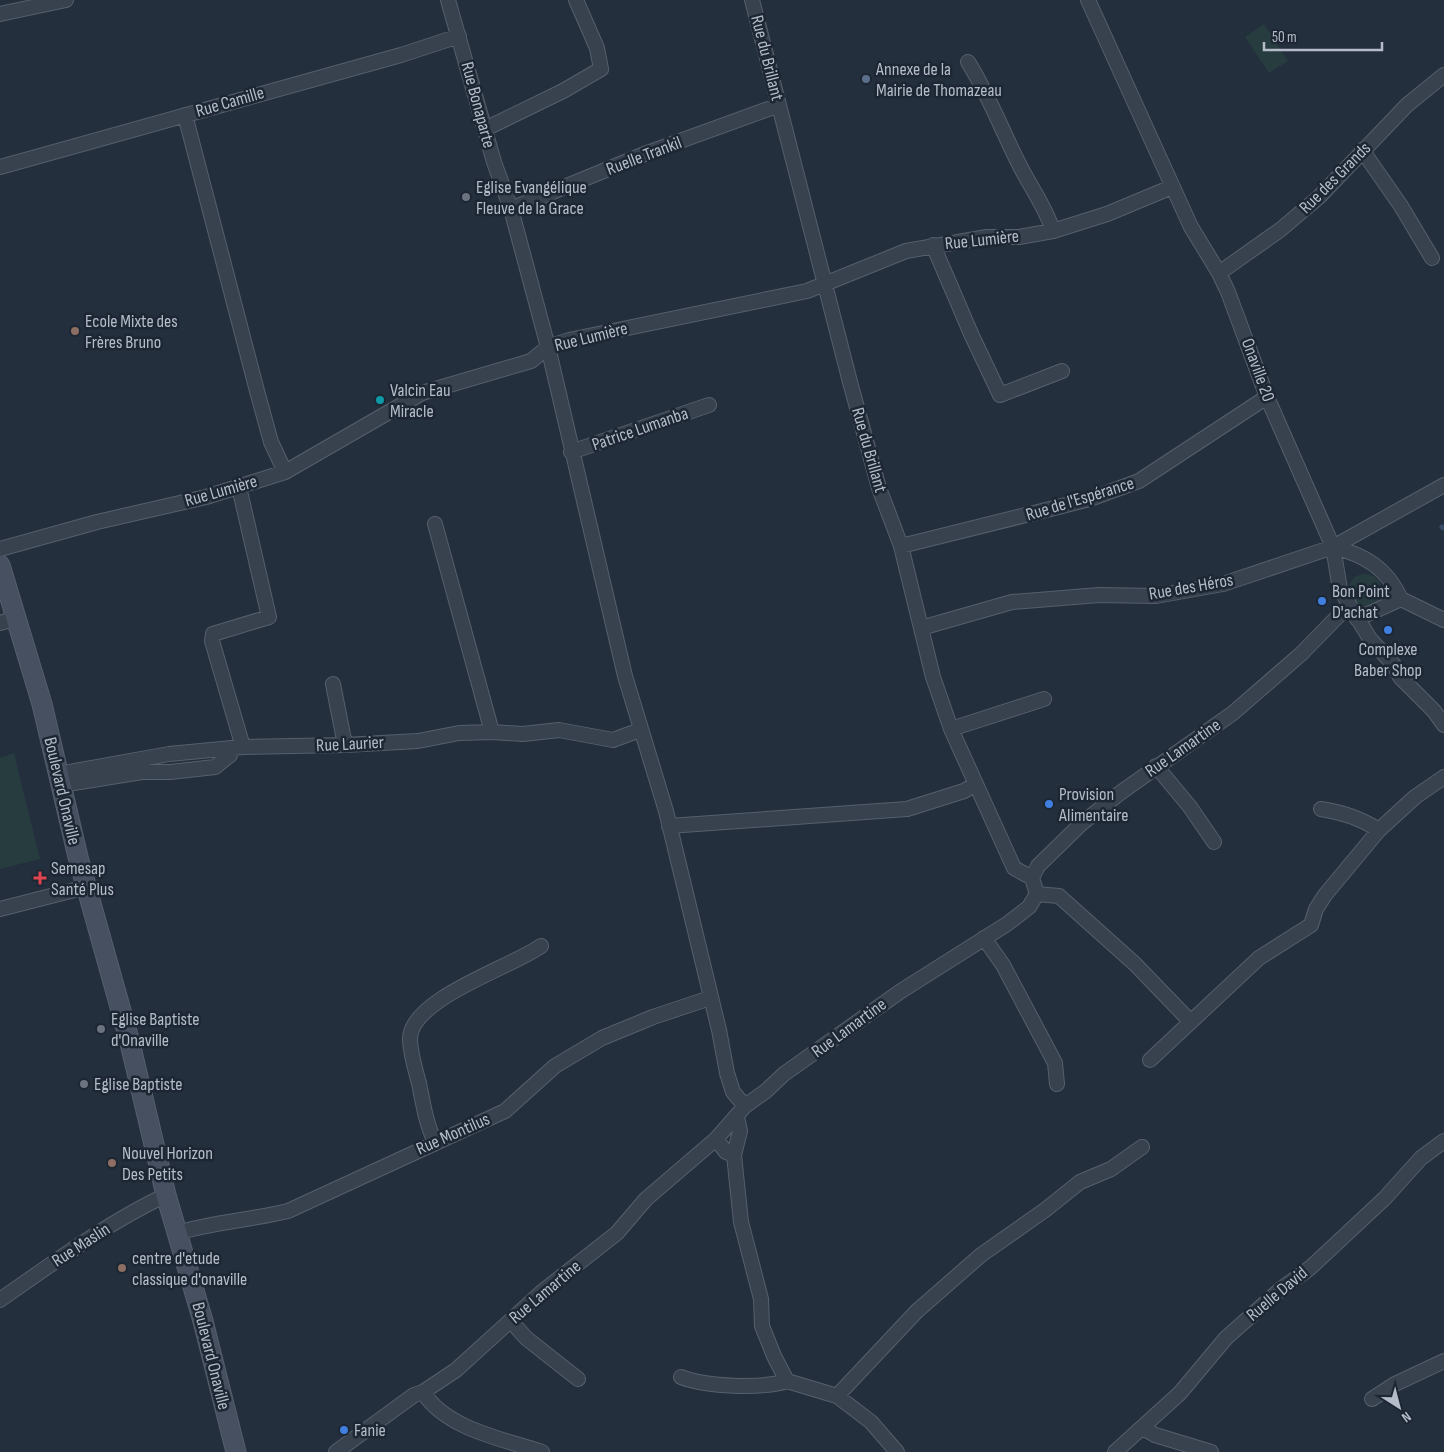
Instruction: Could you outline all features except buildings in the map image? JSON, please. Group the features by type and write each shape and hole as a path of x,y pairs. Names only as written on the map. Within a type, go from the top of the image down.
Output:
{"street":[{"path":"0,14 66,0"},
{"name":"Rue Bonaparte","path":"448,0 494,162 511,209 548,347 571,452 625,676 669,826 731,1086 741,1111"},
{"path":"486,129 563,91 601,69 596,48 576,0"},
{"name":"Rue du Brillant","path":"752,0 880,488 901,546 933,677 951,729 1014,868 1032,878"},
{"name":"Onaville 20","path":"1088,0 1191,227 1219,273 1267,397 1334,547 1340,589 1348,606 1370,639 1394,665 1400,676 1434,711 1444,725"},
{"name":"Rue Camille","path":"0,167 401,55 459,36"},
{"path":"968,62 983,86 1020,167 1049,218 1053,231"},
{"name":"Rue des Grands","path":"1219,273 1280,230 1319,197 1407,105 1444,75"},
{"name":"Ruelle Trankil","path":"511,209 647,153 779,105"},
{"path":"185,115 271,442 285,472"},
{"path":"1362,150 1401,206 1432,258"},
{"name":"Rue Lumière","path":"0,549 97,522 206,497 285,472 422,393 531,361 548,347 569,340 799,293 906,251 987,237 1019,237 1053,231 1108,214 1172,187"},
{"path":"934,245 972,336 1000,395 1062,371"},
{"name":"Rue de l'Espérance","path":"901,546 1014,519 1120,490 1139,481 1267,397"},
{"name":"Patrice Lumanba","path":"571,452 709,405"},
{"name":"Rue des Héros","path":"921,628 1012,602 1099,595 1156,596 1201,589 1312,556 1334,547 1444,485"},
{"path":"237,748 212,634 269,617 239,486"},
{"path":"435,524 492,732"},
{"path":"1334,547 1359,554 1370,561 1387,578 1401,599 1444,620"},
{"name":"Boulevard Onaville","path":"0,565 8,620 42,704 86,887 129,1040 166,1195 203,1321 236,1452"},
{"path":"1357,619 1401,599"},
{"name":"Rue Lamartine","path":"1032,878 1038,866 1081,824 1156,766 1233,713 1301,654 1348,606"},
{"path":"333,684 345,745"},
{"path":"951,729 1044,699"},
{"name":"Rue Laurier","path":"59,780 168,754 237,748 345,745 418,740 459,733 492,732 523,734 559,730 613,740 640,730"},
{"path":"1156,766 1190,807 1214,842"},
{"path":"1150,1060 1259,958 1311,925 1316,908 1325,895 1378,830 1415,797 1444,777"},
{"path":"669,826 899,810 964,791 976,784"},
{"path":"1321,809 1346,813 1378,830"},
{"path":"1032,878 1037,894 1059,896 1135,964 1190,1021"},
{"path":"0,909 86,887"},
{"name":"Rue Lamartine","path":"336,1452 414,1395 423,1392 456,1370 544,1291 617,1233 646,1199 716,1139 741,1111 784,1074 814,1055 881,1004 1029,907 1037,894"},
{"path":"984,938 1003,965 1055,1063 1057,1084"},
{"path":"435,1142 431,1133 410,1038 414,1024 435,1004 455,991 530,954 542,946"},
{"name":"Rue Montilus","path":"177,1233 206,1224 252,1220 288,1211 504,1111 555,1066 602,1038 710,998"},
{"path":"741,1111 740,1131 734,1155 741,1222 761,1299 762,1326 787,1381"},
{"path":"716,1139 726,1152 734,1155"},
{"name":"Ruelle David","path":"1115,1452 1180,1393 1226,1338 1280,1289 1310,1268 1385,1198 1421,1158 1444,1141"},
{"path":"837,1396 917,1311 976,1260 1080,1182 1111,1169 1142,1147"},
{"name":"Rue Maslin","path":"0,1300 102,1231 166,1195"},
{"path":"511,1321 526,1338 578,1379"},
{"path":"1372,1399 1395,1384 1444,1361"},
{"path":"681,1377 695,1382 740,1385 779,1384 787,1381 837,1396 872,1422 897,1452"},
{"path":"423,1392 434,1406 464,1425 542,1452"},
{"path":"1143,1428 1155,1436 1210,1452"}],"green space":[{"path":"1264,24 1288,61 1269,73 1245,37"},
{"path":"1365,574 1377,579 1382,591 1377,603 1365,608 1353,603 1348,591 1353,579"},
{"path":"14,753 40,859 0,869 0,758"}],"place":[{"name":"Annexe de la Mairie de Thomazeau","path":"866,79"},
{"name":"Eglise Evangélique Fleuve de la Grace","path":"466,197"},
{"name":"Ecole Mixte des Frères Bruno","path":"75,331"},
{"name":"Valcin Eau Miracle","path":"380,400"},
{"name":"Bon Point D'achat","path":"1322,601"},
{"name":"Complexe Baber Shop","path":"1388,630"},
{"name":"Provision Alimentaire","path":"1049,804"},
{"name":"Semesap Santé Plus","path":"40,878"},
{"name":"Eglise Baptiste d'Onaville","path":"101,1029"},
{"name":"Eglise Baptiste","path":"84,1084"},
{"name":"Nouvel Horizon Des Petits","path":"112,1163"},
{"name":"centre d'etude classique d'onaville","path":"122,1268"},
{"name":"Fanie","path":"344,1430"}]}
